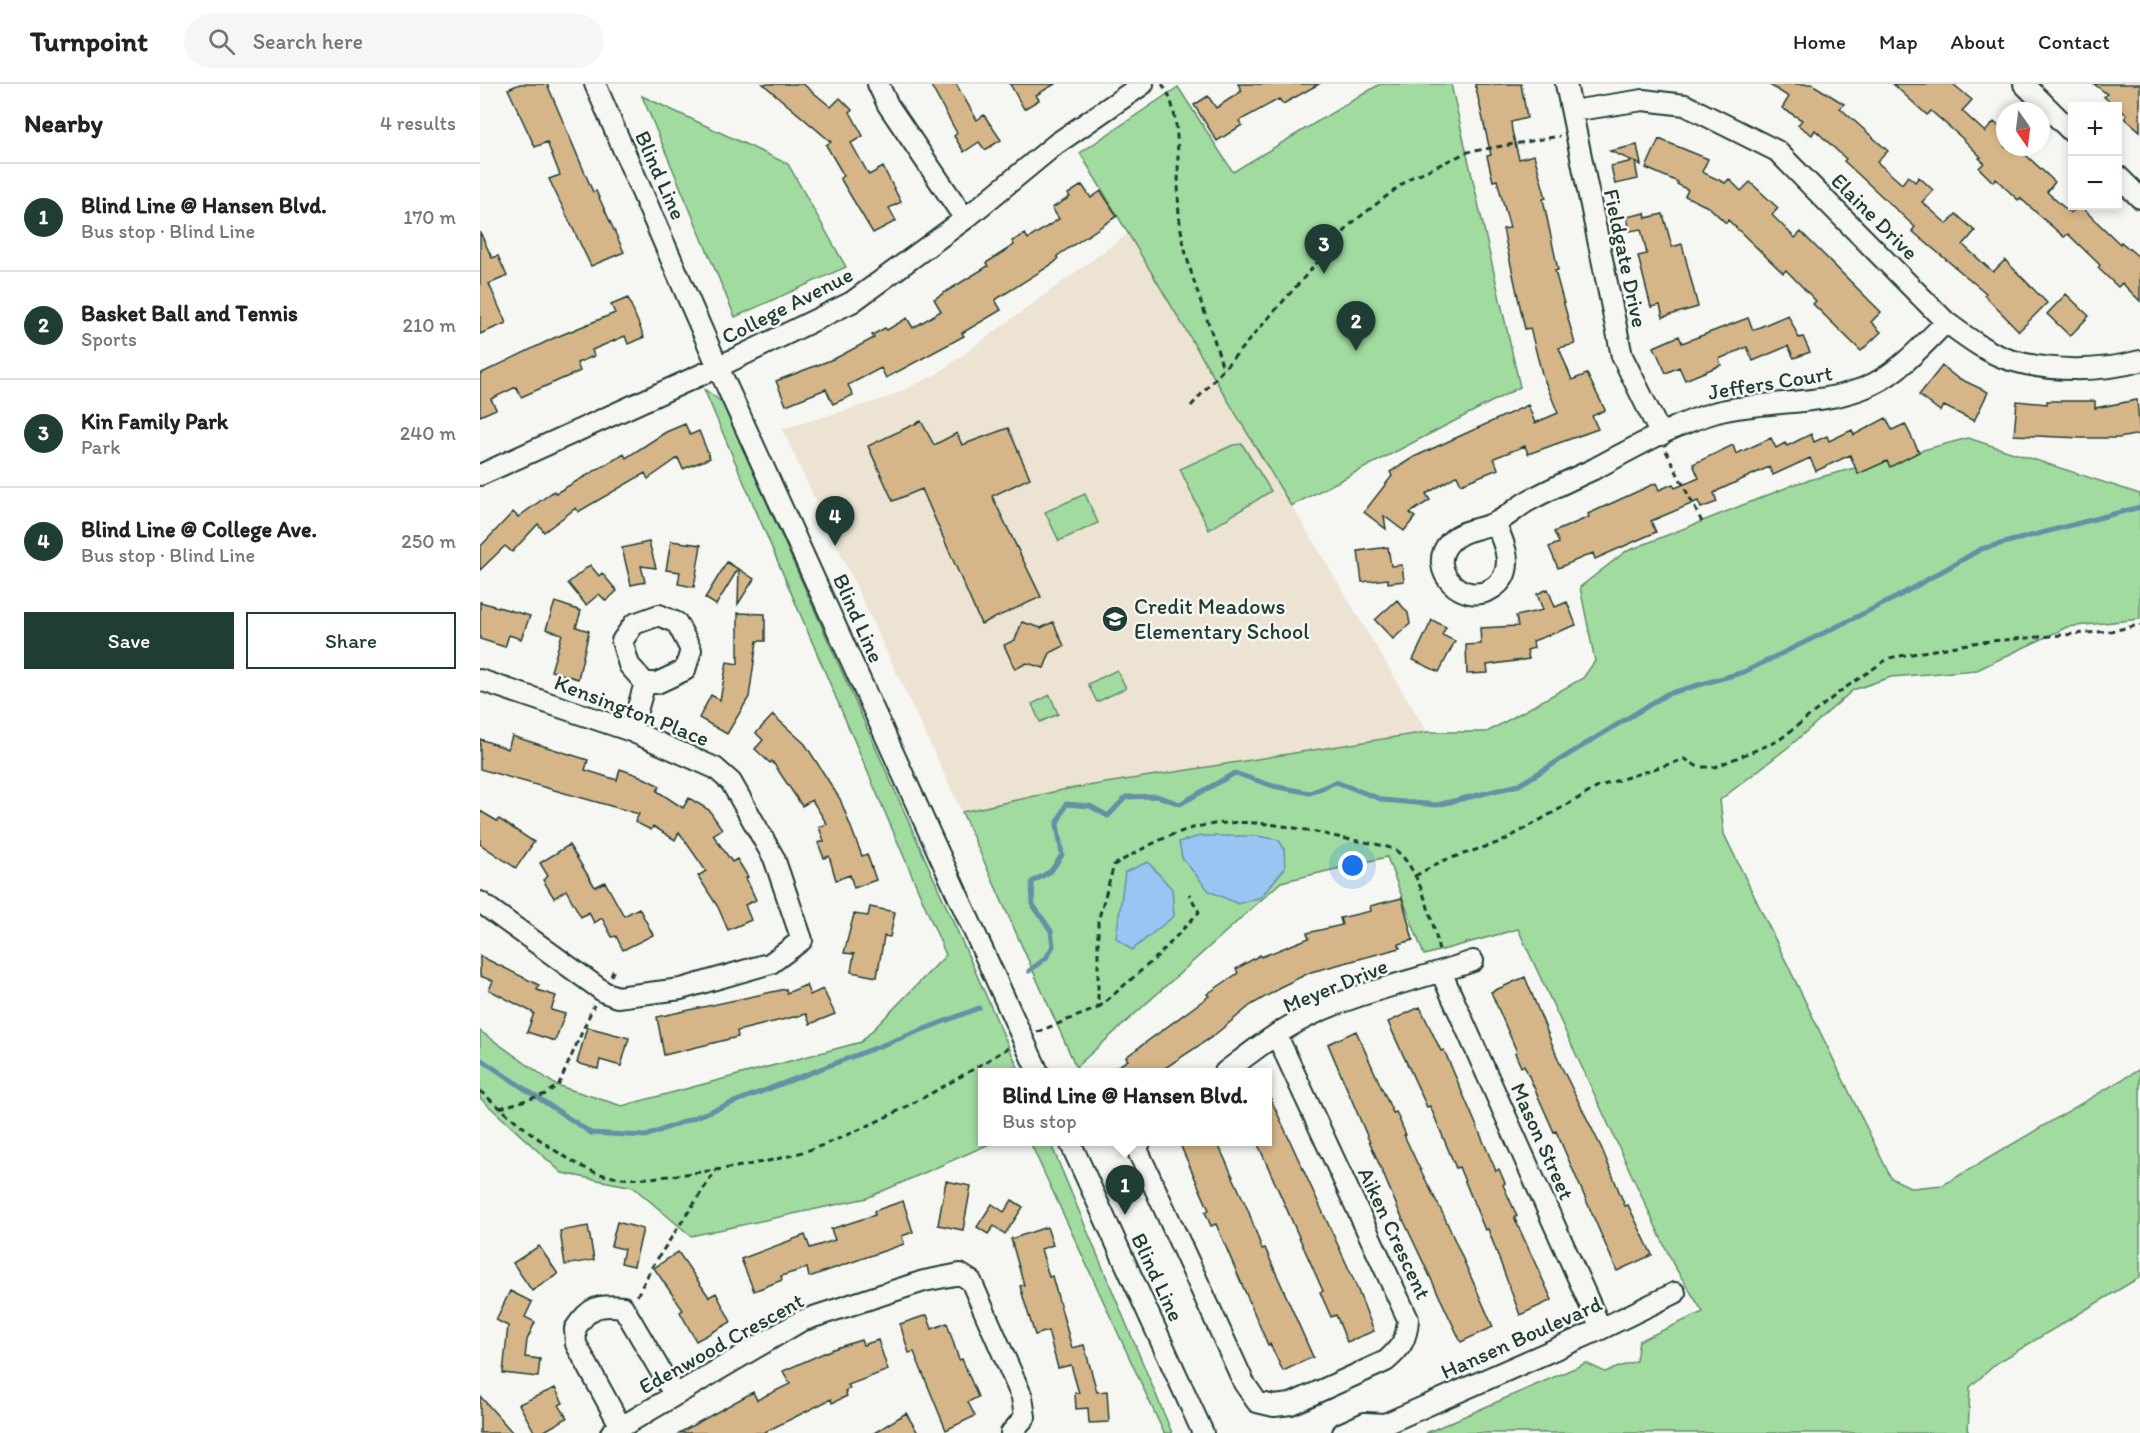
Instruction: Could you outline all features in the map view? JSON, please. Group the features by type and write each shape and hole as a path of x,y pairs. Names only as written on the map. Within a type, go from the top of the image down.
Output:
{"street":[{"name":"Blind Line","path":"595,84 718,367 1036,1068"},
{"path":"878,84 888,105 965,219"},
{"name":"College Avenue","path":"480,475 718,367 852,302 965,219 1056,144 1143,84"},
{"name":"Fieldgate Drive","path":"1566,84 1622,356 1659,436"},
{"path":"2024,84 2068,127"},
{"name":"Elaine Drive","path":"1572,111 1643,100 1685,105 1777,151 1946,322 1973,342 2009,360 2052,368 2092,369 2140,361"},
{"path":"2122,180 2140,198"},
{"name":"Jeffers Court","path":"1495,523 1527,502 1659,436 1719,412 1760,403 1842,395 1866,386 1905,359 1946,322"},
{"name":"Kensington Place","path":"480,680 631,731 715,768 731,782 774,858 802,940 771,963 681,989 617,997 604,992"},
{"path":"631,731 645,683"},
{"path":"480,902 604,992"},
{"name":"Meyer Drive","path":"1232,1068 1302,1019 1363,996 1473,961"},
{"name":"Mason Street","path":"1441,972 1601,1329"},
{"name":"Aiken Crescent","path":"1138,1146 1245,1383 1257,1402 1274,1406 1291,1404 1386,1361 1398,1350 1407,1336 1408,1319 1277,1036"},
{"name":"Blind Line","path":"1072,1146 1203,1433"},
{"name":"Edenwood Crescent","path":"616,1430 801,1321 924,1281 960,1274 971,1281 1022,1397 1025,1417 1011,1433"},
{"name":"Hansen Boulevard","path":"1343,1433 1365,1423 1382,1428 1675,1293"},
{"path":"616,1430 576,1344 575,1329 589,1311 602,1305 623,1307 674,1394"}],"path":[{"path":"1162,84 1169,92 1174,118 1179,217 1189,265 1223,369"},
{"path":"1191,406 1352,223 1410,178 1468,152 1577,133"},
{"path":"1659,436 1702,522"},
{"path":"1415,876 1442,861 1503,841 1600,786 1685,759 1698,767 1715,767 1746,756 1778,741 1842,690 1889,658 1979,642 2111,631 2140,625"},
{"path":"1098,1008 1098,921 1114,865 1155,842 1197,827 1246,823 1294,827 1395,850 1415,876 1437,937 1441,972"},
{"path":"480,1091 561,1153 591,1171 606,1176 643,1178 716,1170 768,1161 822,1145 930,1093 1023,1039 1098,1008 1158,956 1199,912 1190,894"},
{"path":"500,1108 546,1094 559,1084 596,1001 604,992 615,967"},
{"path":"631,1318 639,1289 716,1170"}],"shaded area":[{"name":"Credit Meadows Elementary School","path":"1129,233 1427,732 1062,790 962,812 782,429 887,398 937,374"}],"green space":[{"path":"1380,84 1451,84 1520,387 1291,506 1080,153 1178,87 1233,172"},
{"path":"642,96 788,164 846,267 735,317"},
{"path":"704,389 722,402 1018,1068 978,1068 978,1146 985,1146 867,1198 691,1236 633,1187 562,1173 480,1098 480,1031 556,1085 622,1106 861,1042 946,955"},
{"path":"1968,438 2140,494 2140,619 2067,627 1977,670 1891,677 1853,690 1791,745 1720,800 1724,834 1891,1178 1912,1188 1943,1185 2140,1069 2140,1277 1997,1363 1970,1387 1968,1433 1426,1433 1586,1363 1605,1372 1636,1361 1639,1341 1703,1312 1673,1264 1518,929 1424,955 1387,857 1281,882 1076,1067 962,812 1062,790 1427,732 1487,732 1583,678 1595,661 1580,587 1625,552 1798,483"},
{"path":"1242,444 1271,491 1209,530 1180,469 1233,445"},
{"path":"1085,494 1098,523 1059,541 1045,512"},
{"path":"1117,670 1126,688 1097,702 1088,684"},
{"path":"1050,695 1058,714 1040,722 1032,704"},
{"path":"1032,1146 1052,1146 1172,1433 1164,1433"}],"water":[{"path":"1200,836 1258,836 1279,840 1284,849 1285,868 1261,897 1238,904 1209,891 1182,858 1179,842"},
{"path":"1148,862 1172,889 1174,916 1132,950 1116,938 1125,872"}],"building":[{"path":"520,84 547,84 593,192 596,191 624,252 591,266 549,179 560,175 547,142 535,147 508,89"},
{"path":"763,84 803,84 831,107 840,98 852,110 850,112 863,136 851,143 869,175 883,167 901,202 889,208 896,221 873,233 840,178 844,176 826,145 831,142"},
{"path":"930,84 956,84 977,120 984,115 1001,140 985,150 979,142 964,152 954,136 957,133"},
{"path":"1010,84 1055,84 1036,95 1039,100 1024,109"},
{"path":"1238,84 1319,84 1283,104 1279,99 1239,121 1242,125 1217,141 1194,105 1208,96 1216,108 1242,91"},
{"path":"1475,84 1521,84 1527,118 1511,122 1512,131 1519,159 1534,155 1546,198 1543,199 1558,270 1555,271 1575,344 1559,348 1572,380 1587,374 1605,410 1592,416 1598,429 1528,454 1525,446 1494,458 1498,469 1461,484 1457,475 1426,494 1430,500 1410,513 1415,517 1404,531 1384,516 1386,529 1364,512 1392,476 1390,472 1414,457 1528,405 1535,423 1558,413 1542,374 1530,328 1525,329 1503,229 1510,228 1497,180 1493,181 1487,156 1491,155"},
{"path":"1768,84 1812,84 1844,104 1840,108 1888,151 1877,162 1902,184 1908,176 1915,182 1919,177 1933,190 1922,202 1947,224 1956,214 1975,231 1963,245 1993,272 2005,260 2047,303 2019,331 1984,295 1986,293 1912,231 1915,227 1844,161 1846,159 1815,130 1812,135 1798,125 1802,120 1782,108 1789,97"},
{"path":"1893,84 1953,84 1972,100 1962,111 1985,132 1994,122 1996,124 1996,156 2027,156 2055,182 2047,192 2070,213 2074,210 2084,210 2120,244 2121,242 2140,258 2140,301 2122,283 2118,287 2098,268 2100,265 2068,234 2064,237 1996,179 1993,182 1979,168 1984,163 1979,158 1981,157 1931,111 1927,115"},
{"path":"2094,84 2140,84 2140,131 2125,118 2127,115 2122,111 2122,102 2110,102 2104,97 2107,94"},
{"path":"1659,139 1708,159 1702,172 1725,183 1729,179 1741,191 1750,182 1778,208 1772,215 1795,238 1801,232 1881,312 1871,322 1881,332 1861,351 1813,304 1816,301 1786,270 1783,273 1728,220 1726,223 1710,208 1685,196 1688,190 1677,184 1678,182 1646,168"},
{"path":"1637,145 1641,165 1635,162 1638,179 1615,184 1611,166 1633,161 1610,151"},
{"path":"1082,185 1091,198 1101,191 1117,216 1057,256 1058,259 1054,263 995,300 1001,310 962,333 964,336 886,378 881,368 848,385 853,395 833,404 826,389 786,405 776,381 836,358 874,338 872,335 885,328 887,330 907,318 913,328 941,311 934,299 988,266 986,263 1014,245 1012,241 1025,234 1028,239 1059,219 1052,208 1070,197 1068,194"},
{"path":"1645,213 1646,218 1663,214 1672,247 1682,244 1698,307 1663,317 1660,305 1651,307 1638,256 1647,254 1641,229 1630,231 1627,217"},
{"path":"480,232 492,258 498,256 507,276 489,284 506,323 480,334"},
{"path":"2066,294 2089,316 2070,336 2047,314"},
{"path":"628,298 644,337 628,344 625,336 592,350 594,356 577,363 580,371 521,397 516,387 491,399 496,409 480,416 480,374 554,338 615,313 611,305"},
{"path":"1788,315 1799,338 1803,337 1810,352 1794,358 1788,346 1753,361 1747,347 1719,359 1721,365 1685,380 1679,367 1666,373 1654,347 1679,336 1682,343 1748,318 1753,330"},
{"path":"1942,366 1956,377 1988,392 1974,421 1944,406 1940,411 1919,395"},
{"path":"2137,400 2140,434 2119,438 2014,435 2017,401 2047,404 2047,401 2095,401 2095,408"},
{"path":"1886,418 1892,430 1905,424 1919,452 1890,467 1887,461 1858,474 1850,455 1816,471 1810,458 1773,475 1769,467 1714,493 1717,502 1701,508 1698,501 1651,521 1656,532 1595,559 1593,553 1558,568 1549,547 1559,543 1554,532 1589,517 1588,514 1656,483 1659,490 1673,484 1675,488 1699,478 1693,464 1733,445 1736,454 1771,438 1776,448 1785,443 1787,446 1811,434 1814,442 1827,436 1829,441 1852,430 1854,435"},
{"path":"921,421 934,445 957,433 962,445 1008,428 1030,478 992,496 1041,597 981,624 922,489 893,501 868,446"},
{"path":"685,424 690,435 699,431 710,458 683,469 678,458 648,479 645,473 578,512 576,508 544,532 538,524 512,552 505,546 480,570 480,547 513,512 518,517 554,491 556,493 624,454 626,458 666,432"},
{"path":"671,541 701,545 694,587 678,584 680,572 666,570"},
{"path":"649,542 656,568 641,566 645,582 631,585 622,548"},
{"path":"1388,547 1391,566 1402,565 1404,581 1388,583 1388,579 1362,582 1358,551"},
{"path":"727,562 738,569 716,605 705,598"},
{"path":"590,565 599,576 602,573 617,591 606,601 599,594 586,605 568,583"},
{"path":"739,569 754,579 738,604"},
{"path":"1548,589 1555,607 1567,602 1576,625 1533,641 1534,648 1527,650 1529,659 1487,665 1488,673 1467,674 1466,645 1481,644 1480,628 1518,626 1516,616 1543,610 1537,594"},
{"path":"1397,600 1408,613 1410,624 1393,639 1375,620"},
{"path":"480,602 530,616 521,639 509,635 505,647 480,639"},
{"path":"555,602 581,611 576,627 589,631 578,679 551,671 562,634 546,629"},
{"path":"738,613 765,614 765,641 757,641 749,697 727,734 699,718 711,695 720,700 727,662 738,664"},
{"path":"1432,620 1446,627 1442,635 1455,641 1439,672 1413,660"},
{"path":"1022,622 1041,628 1053,622 1064,646 1050,653 1044,668 1027,663 1015,669 1004,645 1015,640"},
{"path":"773,715 805,744 840,799 862,856 867,854 876,880 854,888 850,875 836,880 829,856 824,858 818,843 824,841 819,827 827,824 812,800 802,806 772,761 770,763 755,749 763,740 756,733"},
{"path":"512,736 588,760 585,770 617,780 620,769 640,776 660,786 657,791 683,808 689,798 709,810 722,829 713,835 732,862 737,859 748,877 746,878 756,900 745,905 751,920 728,930 718,907 698,876 706,871 679,832 675,840 653,826 651,830 635,822 639,814 480,769 480,739 508,749"},
{"path":"480,811 497,821 499,819 534,842 516,868 480,844"},
{"path":"569,845 595,887 605,882 624,916 639,908 653,935 623,950 616,936 612,937 602,918 594,923 589,912 581,917 566,890 554,898 543,880 548,876 540,863"},
{"path":"1402,898 1413,940 1399,944 1400,948 1311,972 1278,988 1251,1005 1212,1037 1165,1068 1115,1068 1128,1060 1126,1057 1209,996 1207,994 1238,973 1236,969 1260,955 1261,957 1309,938 1307,933 1342,925 1340,918 1371,911 1370,906"},
{"path":"870,907 895,912 890,937 884,936 877,977 851,972 854,954 844,953 854,914 868,916"},
{"path":"480,956 539,985 537,990 556,996 551,1010 565,1014 555,1041 527,1032 534,1013 489,990 493,981 480,976"},
{"path":"1525,977 1561,1066 1602,1149 1625,1206 1628,1205 1652,1255 1617,1271 1556,1131 1554,1132 1524,1065 1521,1067 1515,1053 1517,1052 1491,992"},
{"path":"806,985 810,995 823,989 835,1014 810,1024 806,1014 737,1031 738,1037 664,1055 657,1017 786,989 787,993"},
{"path":"1420,1007 1441,1051 1444,1050 1496,1171 1499,1169 1505,1183 1503,1185 1517,1216 1514,1217 1552,1300 1520,1315 1488,1229 1485,1230 1459,1167 1456,1168 1430,1106 1427,1107 1388,1022"},
{"path":"587,1027 629,1038 621,1066 600,1060 598,1069 577,1063"},
{"path":"1356,1031 1393,1113 1396,1112 1406,1135 1404,1135 1444,1216 1493,1327 1461,1342 1399,1211 1328,1044"},
{"path":"1272,1102 1353,1278 1374,1331 1347,1342 1336,1315 1331,1317 1320,1292 1323,1291 1259,1146 1272,1146"},
{"path":"1181,1146 1219,1146 1248,1210 1262,1249 1265,1248 1313,1357 1283,1371 1270,1344 1268,1345 1216,1224 1211,1226 1205,1212 1209,1210"},
{"path":"946,1181 971,1186 963,1230 938,1225"},
{"path":"1012,1200 1023,1207 1005,1234 994,1226 988,1234 977,1227 992,1204 1004,1212"},
{"path":"903,1201 913,1232 902,1236 904,1244 809,1277 807,1268 781,1276 782,1280 754,1291 741,1259 805,1235 810,1248 835,1240 831,1229 875,1215 874,1211"},
{"path":"617,1222 643,1229 634,1266 621,1263 624,1249 611,1246"},
{"path":"588,1226 594,1260 565,1265 560,1231"},
{"path":"1047,1227 1053,1245 1041,1249 1049,1277 1052,1276 1072,1348 1084,1345 1097,1392 1107,1391 1109,1422 1089,1423 1088,1408 1076,1409 1075,1393 1079,1393 1071,1365 1058,1368 1048,1331 1035,1335 1020,1286 1024,1285 1011,1239"},
{"path":"539,1246 558,1274 532,1291 513,1263"},
{"path":"678,1252 709,1297 716,1293 731,1322 696,1341 680,1312 683,1310 654,1268"},
{"path":"510,1291 532,1302 525,1317 535,1322 527,1340 525,1357 540,1359 538,1377 503,1373 508,1326 496,1320"},
{"path":"927,1315 932,1329 947,1323 959,1360 962,1359 978,1397 968,1402 975,1416 946,1430 914,1352 909,1353 900,1324"},
{"path":"861,1340 863,1345 878,1340 888,1370 848,1385 850,1388 845,1391 847,1396 832,1403 831,1399 763,1433 679,1433 753,1392 757,1400 790,1384 783,1371 833,1349"},
{"path":"555,1388 563,1403 559,1405 567,1418 541,1433 535,1433 519,1404"},
{"path":"480,1396 513,1433 480,1433"},
{"path":"906,1413 918,1433 874,1433"}],"waterway":[{"path":"1029,971 1046,958 1053,946 1051,931 1033,905 1032,882 1051,871 1062,855 1057,824 1066,804 1090,806 1108,816 1126,797 1157,796 1180,804 1235,773 1273,786 1310,793 1336,782 1383,800 1437,805 1519,785 1667,694 1744,672 1895,598 1981,549 2140,507"},
{"path":"480,1059 591,1133 646,1136 979,1008"}],"place":[{"name":"Kin Family Park","path":"1324,274"},
{"name":"Basket Ball and Tennis","path":"1356,351"},
{"name":"Blind Line @ College Ave.","path":"835,546"},
{"name":"Credit Meadows Elementary School","path":"1115,619"},
{"name":"Blind Line @ Hansen Blvd.","path":"1125,1215"}]}
